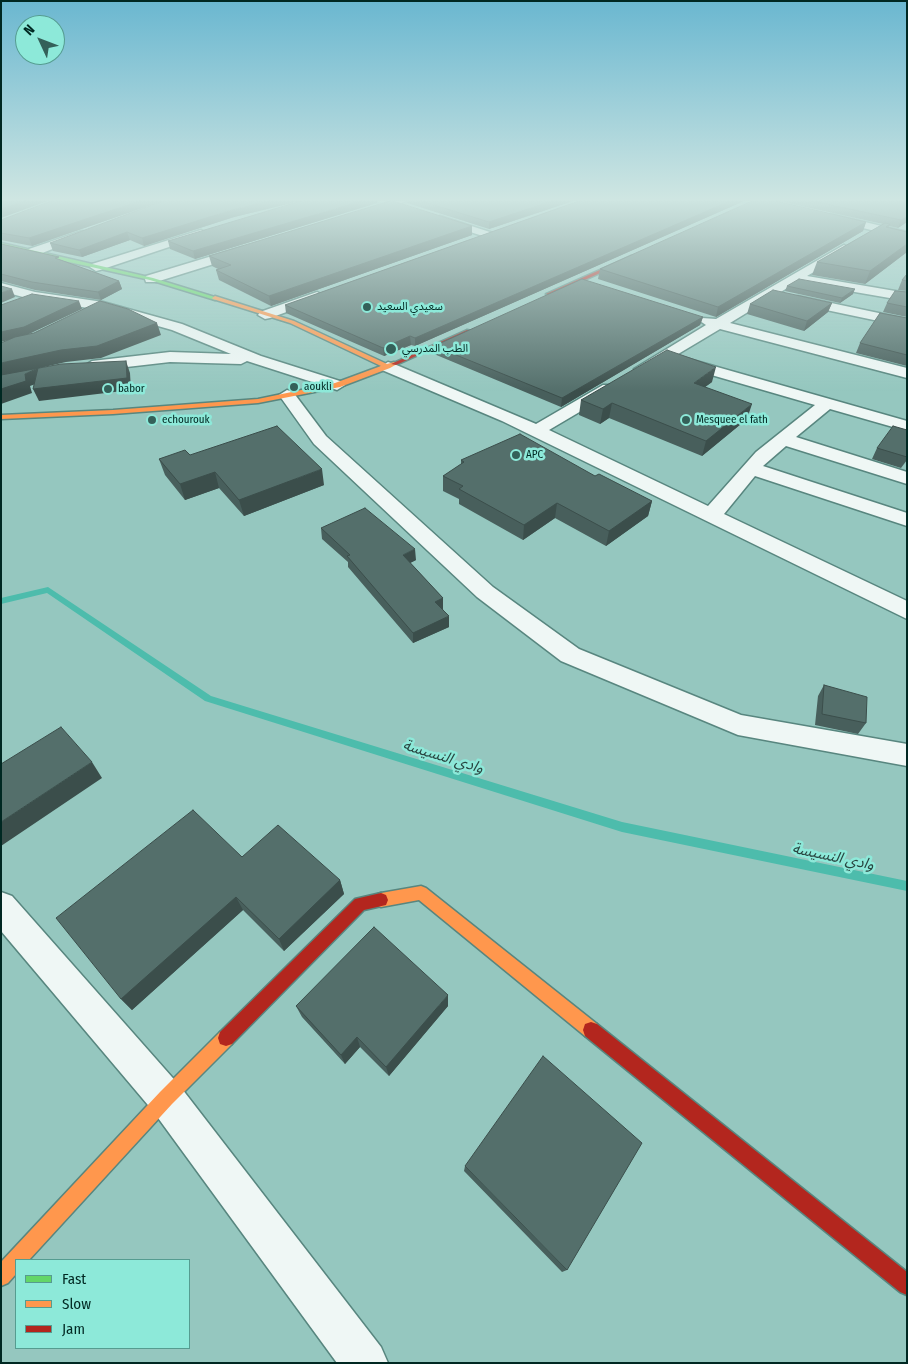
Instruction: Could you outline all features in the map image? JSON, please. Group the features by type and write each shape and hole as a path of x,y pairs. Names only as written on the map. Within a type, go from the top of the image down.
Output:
{"street":[{"path":"86,265 151,279 292,322 388,367 536,431 907,611"},
{"path":"96,267 103,265"},
{"path":"151,279 197,265"},
{"path":"538,300 615,265"},
{"path":"536,431 817,265"},
{"path":"795,278 907,297"},
{"path":"581,280 599,286"},
{"path":"1,287 34,296 103,306 177,327 256,359 338,385"},
{"path":"265,315 330,292"},
{"path":"769,294 907,323"},
{"path":"18,303 34,296"},
{"path":"77,319 103,306"},
{"path":"690,316 907,373"},
{"path":"1,417 258,401 338,385 388,367 476,327"},
{"path":"662,356 907,426"},
{"path":"75,368 170,357 256,359"},
{"path":"287,395 320,440 478,586 570,655 738,725 907,755"},
{"path":"711,516 751,468 783,439 828,403"},
{"path":"783,439 907,478"},
{"path":"751,468 907,520"},
{"path":"17,1259 166,1098 360,904 421,893 907,1285"},
{"path":"1,907 166,1098 366,1363"},
{"path":"1,1276 15,1261"}],"building":[{"path":"1,265 74,265 119,281 98,292 32,282 1,274"},
{"path":"231,265 360,265 269,296 216,270"},
{"path":"399,265 584,265 415,338 410,336 383,348 285,305"},
{"path":"610,265 792,265 718,307 600,269"},
{"path":"833,265 879,265 870,271"},
{"path":"907,274 907,281 902,280"},
{"path":"582,279 703,317 562,398 434,346"},
{"path":"799,279 855,289 842,298 787,286"},
{"path":"1,286 12,289 1,293"},
{"path":"773,290 832,303 807,321 750,304"},
{"path":"895,291 907,292 907,307 887,303"},
{"path":"32,294 79,301 24,327 1,332 1,305"},
{"path":"100,301 128,309 157,323 97,346 61,350 1,363 1,343 15,337 34,333"},
{"path":"880,313 907,318 907,355 860,343"},
{"path":"667,350 716,367 694,383 752,404 706,441 612,403 603,409 581,400"},
{"path":"126,361 127,378 33,389 38,368 61,364"},
{"path":"37,368 25,374 26,381 1,389 1,375"},
{"path":"277,426 322,469 239,500 215,472 180,484 159,459 185,450 190,455"},
{"path":"893,426 907,430 907,457 877,448"},
{"path":"520,434 595,476 599,474 652,501 609,531 557,503 524,525 459,489 463,486 443,476 464,462 461,460"},
{"path":"365,508 415,549 403,555 443,598 435,602 449,616 413,633 347,556 350,555 321,528"},
{"path":"824,685 867,697 866,723 822,714"},
{"path":"61,727 92,762 1,822 1,764"},
{"path":"193,810 242,857 278,825 340,880 279,939 236,897 121,999 56,918"},
{"path":"374,927 448,995 386,1067 357,1037 341,1055 296,1006"},
{"path":"543,1056 642,1143 567,1270 465,1166"}],"waterway":[{"name":"وادي النسيسة","path":"1,601 48,590 208,699 622,827 907,886"}],"traffic: fast":[{"path":"88,265 151,279 215,298"}],"traffic: slow":[{"path":"215,298 292,322 388,367"},
{"path":"1,417 113,412 258,401 337,385 394,364"},
{"path":"381,900 421,893 591,1030"},
{"path":"17,1259 166,1098 226,1038"},
{"path":"1,1276 15,1261"}],"traffic: jam":[{"path":"549,294 616,265"},
{"path":"394,364 469,331"},
{"path":"226,1038 360,904 381,900"},
{"path":"591,1030 907,1285"}],"place":[{"name":"سعيدي السعيد","path":"367,307"},
{"name":"الطب المدرسي","path":"391,349"},
{"name":"aoukli","path":"294,387"},
{"name":"babor","path":"108,389"},
{"name":"echourouk","path":"152,420"},
{"name":"Mesquee el fath","path":"686,420"},
{"name":"APC","path":"516,455"}]}
